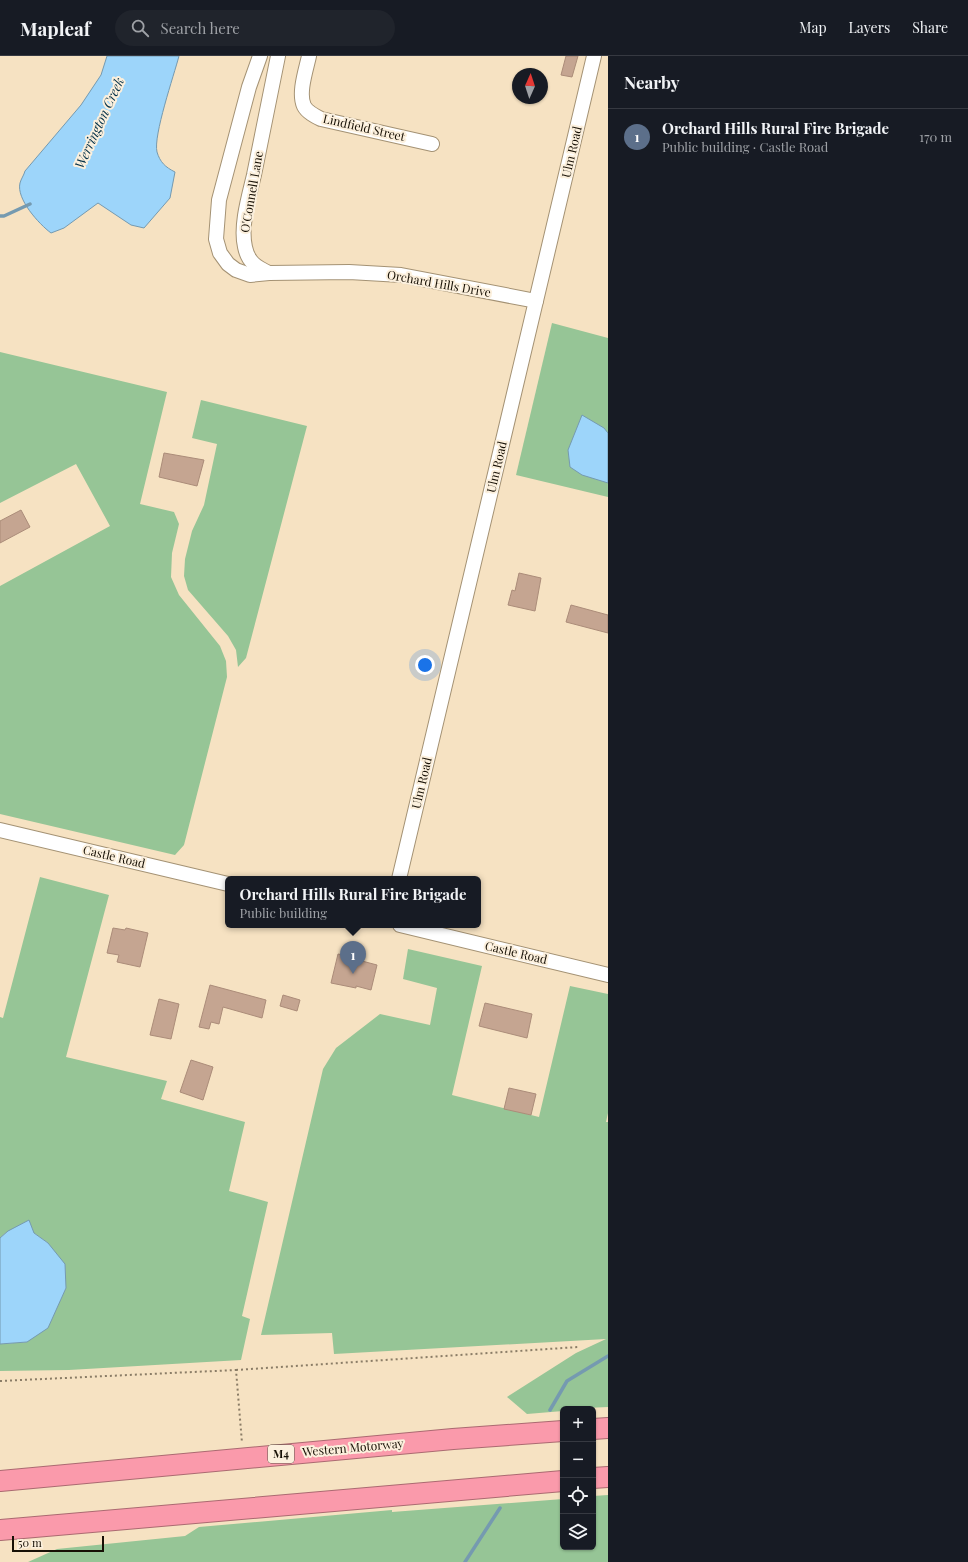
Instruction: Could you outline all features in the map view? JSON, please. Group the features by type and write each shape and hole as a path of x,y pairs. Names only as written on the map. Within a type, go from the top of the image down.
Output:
{"highway":[{"path":"596,1429 608,1428"},
{"name":"Western Motorway","path":"0,1481 453,1439 560,1431"},
{"path":"596,1478 608,1477"},
{"path":"0,1530 560,1480"}],"street":[{"path":"260,56 249,87 219,200 216,239 220,253 228,264 236,270 250,275 268,272"},
{"name":"O'Connell Lane","path":"268,272 255,266 248,256 245,248 244,232 278,56"},
{"name":"Lindfield Street","path":"309,56 301,95 304,106 311,114 321,119 432,144"},
{"name":"Ulm Road","path":"400,876 594,56"},
{"name":"Orchard Hills Drive","path":"268,272 350,272 401,275 536,302"},
{"name":"Castle Road","path":"0,830 225,883"},
{"name":"Castle Road","path":"412,928 608,975"}],"path":[{"path":"0,1382 236,1370 578,1347"},
{"path":"236,1370 243,1458"}],"green space":[{"path":"552,323 608,338 608,497 516,475"},
{"path":"0,352 167,392 140,504 174,512 179,524 172,553 171,577 179,595 220,646 226,661 227,677 184,845 175,855 0,814 0,586 110,526 76,464 0,503"},
{"path":"201,400 307,426 246,658 238,667 236,650 228,636 188,590 184,576 185,559 192,531 204,505 217,444 192,438"},
{"path":"40,877 109,895 66,1057 167,1081 161,1099 245,1122 229,1191 268,1202 242,1316 250,1319 241,1360 69,1370 0,1371 0,1344 27,1342 57,1307 66,1288 48,1243 34,1233 8,1231 0,1238 0,1017 3,1018"},
{"path":"408,949 482,966 452,1095 539,1117 570,986 608,994 608,1113 606,1122 608,1122 608,1407 560,1406 560,1411 527,1414 507,1397 576,1353 606,1339 334,1354 332,1333 261,1335 323,1069 336,1048 380,1014 430,1025 437,988 403,979"},
{"path":"608,1495 608,1562 28,1562 57,1549 185,1536 199,1527 392,1510 392,1512 560,1499 560,1550 596,1550 596,1496"}],"water":[{"path":"107,56 179,56 161,120 157,144 157,152 161,161 175,172 170,198 144,228 131,225 98,203 64,228 51,233 41,224 25,203 21,196 20,182 25,171 81,105 101,75"},
{"path":"582,415 604,428 608,433 608,483 582,475 570,467 568,450"},
{"path":"29,1220 34,1233 48,1243 65,1264 66,1288 48,1328 27,1342 0,1344 0,1238 8,1231"}],"building":[{"path":"566,56 578,56 572,77 561,75"},
{"path":"164,453 204,460 197,486 159,477"},
{"path":"21,510 30,527 0,543 0,521"},
{"path":"519,573 541,578 535,611 508,605 512,590 515,591"},
{"path":"571,605 608,615 608,633 566,622"},
{"path":"113,928 125,930 126,928 148,933 140,967 117,962 119,955 107,953"},
{"path":"338,954 363,959 362,961 377,965 371,990 356,986 356,988 331,983"},
{"path":"210,985 266,1000 262,1018 223,1007 219,1024 211,1022 209,1029 199,1027"},
{"path":"283,995 300,1000 297,1011 280,1006"},
{"path":"159,999 179,1004 171,1039 150,1035"},
{"path":"485,1003 532,1014 527,1038 479,1026"},
{"path":"191,1060 213,1067 203,1100 180,1092"},
{"path":"509,1088 536,1094 531,1115 504,1109"}],"waterway":[{"name":"Werrington Creek","path":"0,216 4,216 30,204"},
{"path":"550,1410 567,1381 608,1356"},
{"path":"465,1562 500,1508"}],"place":[{"name":"Orchard Hills Rural Fire Brigade","path":"353,974"}]}
